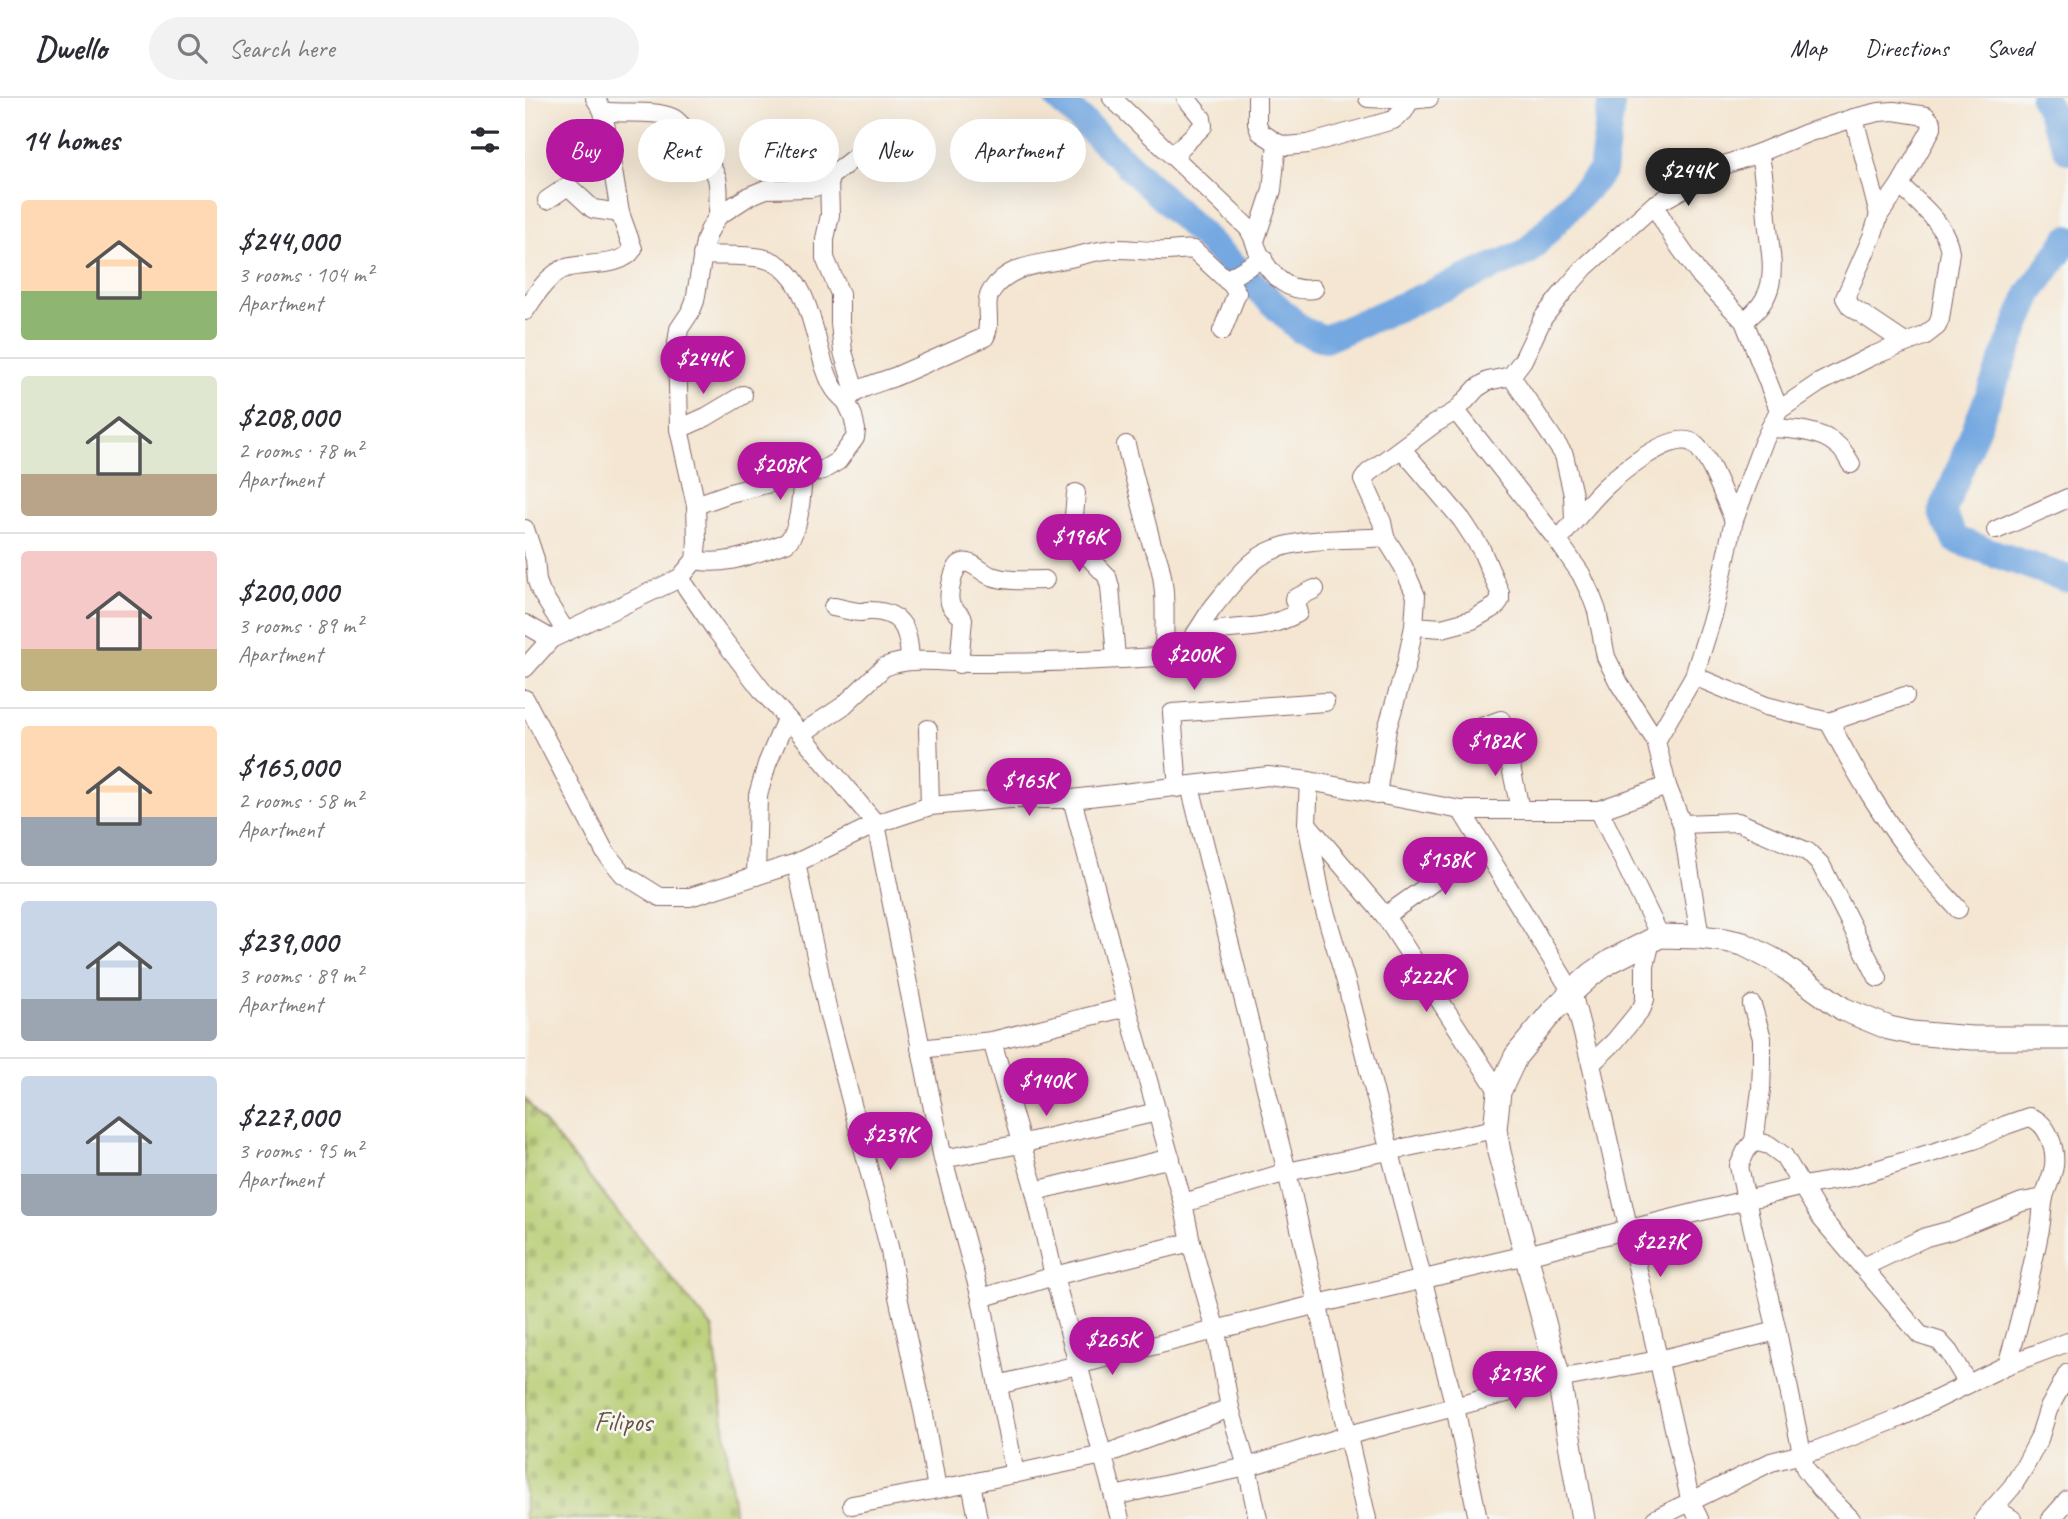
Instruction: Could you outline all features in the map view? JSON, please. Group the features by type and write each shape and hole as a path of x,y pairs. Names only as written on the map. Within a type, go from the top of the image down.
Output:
{"street":[{"path":"1112,98 1256,238"},
{"path":"1172,156 1203,127 1202,118 1186,98"},
{"path":"1257,98 1257,123 1260,132 1287,146 1308,144 1393,120 1404,111 1410,100"},
{"path":"1369,98 1429,98"},
{"path":"525,311 536,295 565,268 599,264 630,254 633,249 620,213 599,104"},
{"path":"599,104 614,113 653,113 673,118 682,124 716,176 719,189 718,216"},
{"path":"1377,795 1387,729 1406,665 1414,626 1416,596 1385,537 1382,523 1363,480 1368,473 1434,424 1456,411 1466,398 1487,381 1511,376 1523,360 1543,318 1565,290 1585,267 1654,205 1727,164 1807,133 1879,112 1894,111 1926,116 1932,128 1900,186 1879,215 1845,300 1905,343"},
{"path":"1854,118 1879,215"},
{"path":"1277,143 1272,190 1256,238 1257,247 1262,259 1288,288 1301,291 1314,289"},
{"path":"1744,321 1754,314 1765,299 1773,269 1765,178 1759,153"},
{"path":"839,170 853,160"},
{"path":"525,668 558,635 680,578 695,560 696,505 679,429 677,343 679,329 695,301 702,255 709,231 718,216 749,196 766,189 811,188 822,182"},
{"path":"696,505 730,493 823,470 838,461 855,438 840,323 841,294 825,258 825,239 830,215 829,182"},
{"path":"547,200 568,186 593,209 620,213"},
{"path":"1656,741 1694,676 1714,612 1734,520 1779,410 1819,383 1872,356 1924,336 1937,326 1950,252 1945,234 1933,218 1900,186"},
{"path":"1654,205 1698,273 1744,321 1779,410"},
{"path":"702,255 763,258 780,266 800,288 808,304 810,320 830,382 835,391 851,396 985,337 988,328 988,295 1007,275 1019,269 1094,251 1194,250 1228,279 1237,296 1222,331"},
{"path":"1228,279 1262,259"},
{"path":"1511,376 1564,455 1573,495 1574,520"},
{"path":"679,429 743,395"},
{"path":"1456,411 1558,541 1581,573 1591,594 1597,611 1605,657 1656,741 1667,786 1682,824 1700,937"},
{"path":"1770,428 1804,431 1825,438 1838,445 1851,464"},
{"path":"1558,541 1574,520 1620,474 1655,450 1678,440 1690,442 1700,451 1734,520"},
{"path":"1126,445 1152,545 1159,559 1164,612 1164,656"},
{"path":"1402,449 1462,520 1481,549 1500,593 1496,606 1472,620 1442,628 1414,626"},
{"path":"695,560 715,563 732,560 786,543 791,539 798,517 803,475"},
{"path":"1076,493 1073,528 1086,554 1107,576 1116,658"},
{"path":"1996,530 2068,498"},
{"path":"525,529 535,559 537,581 558,635"},
{"path":"801,734 843,706 884,667 910,661 959,664 1164,656 1178,653 1194,637 1209,612 1248,567 1266,553 1277,548 1325,539 1385,537"},
{"path":"959,664 964,619 950,604 949,592 956,568 960,564 969,563 988,575 1009,580 1045,580"},
{"path":"680,578 715,629 786,719 876,824 943,1159 981,1298 1015,1474"},
{"path":"1194,637 1217,631 1263,627 1285,620 1298,613 1294,599 1315,589"},
{"path":"833,607 861,612 871,610 899,620 909,639 910,661"},
{"path":"525,624 558,635"},
{"path":"1694,676 1766,706 1829,722 1905,696"},
{"path":"525,699 605,852 623,874 660,897 690,897 796,863 876,824 930,806 1010,799 1072,799 1268,776 1461,810 1599,810 1667,786"},
{"path":"1325,702 1171,713 1184,787 1287,1172 1367,1519"},
{"path":"756,876 758,795 767,764 786,719"},
{"path":"1479,728 1501,720 1520,809"},
{"path":"1829,722 1859,778 1887,822 1918,864 1958,909"},
{"path":"927,729 930,806"},
{"path":"1308,781 1307,823 1322,901 1346,982 1455,1408 1478,1519"},
{"path":"1072,799 1183,1203 1216,1331 1230,1408 1258,1519"},
{"path":"1461,810 1571,992 1591,1064 1695,1511"},
{"path":"1591,1064 1615,1041 1642,1008 1646,988 1645,966 1655,938 1599,810"},
{"path":"1682,824 1738,822 1808,852 1821,865 1878,978"},
{"path":"1307,823 1385,916 1499,1092"},
{"path":"1385,916 1483,847"},
{"path":"796,863 828,1013 890,1251 937,1489"},
{"path":"1583,1519 1559,1379 1495,1129 1499,1092 1516,1056 1571,992 1611,961 1655,938 1700,937 1725,940 1755,949 1843,1009 1889,1028 1972,1038 2068,1038"},
{"path":"1752,1005 1762,1038 1761,1090 1754,1141 1739,1166 1745,1200 1777,1331 1805,1468 1821,1489 1851,1519"},
{"path":"920,1049 992,1041 1127,1007"},
{"path":"992,1041 1035,1191 1054,1276 1120,1519"},
{"path":"943,1159 1157,1112"},
{"path":"998,1385 1629,1228 1803,1186 1865,1174 1974,1140 2029,1117 2043,1127 2053,1146 2054,1166 2044,1199 2041,1225 2007,1365"},
{"path":"1183,1203 1287,1172 1495,1129"},
{"path":"1754,1141 1769,1145 1784,1156 1821,1218 1920,1335 1939,1342 1948,1352 1968,1384"},
{"path":"1035,1191 1171,1158"},
{"path":"1863,1267 1926,1237 1952,1230 2022,1202 2044,1199"},
{"path":"981,1298 1054,1276 1191,1242"},
{"path":"1114,1496 1247,1467 1349,1435 1559,1379 1658,1360 1777,1331"},
{"path":"1655,1519 1695,1511 1724,1483 1771,1462 1817,1450 1899,1418 2007,1365 2068,1342"},
{"path":"2012,1519 1989,1514 2012,1487 2025,1465 2039,1439 2048,1410 2068,1373"},
{"path":"852,1505 1103,1455 1230,1408"},
{"path":"971,1483 978,1519"},
{"path":"2050,1519 2068,1500"}],"green space":[{"name":"Filipos","path":"525,1099 713,1329 735,1519 525,1519"}],"waterway":[{"path":"1058,98 1301,330 1325,339 1527,252 1602,172 1612,98"},
{"path":"2044,98 2068,150"},
{"path":"2068,239 2030,293 1942,513 1956,540 2068,579"}]}
